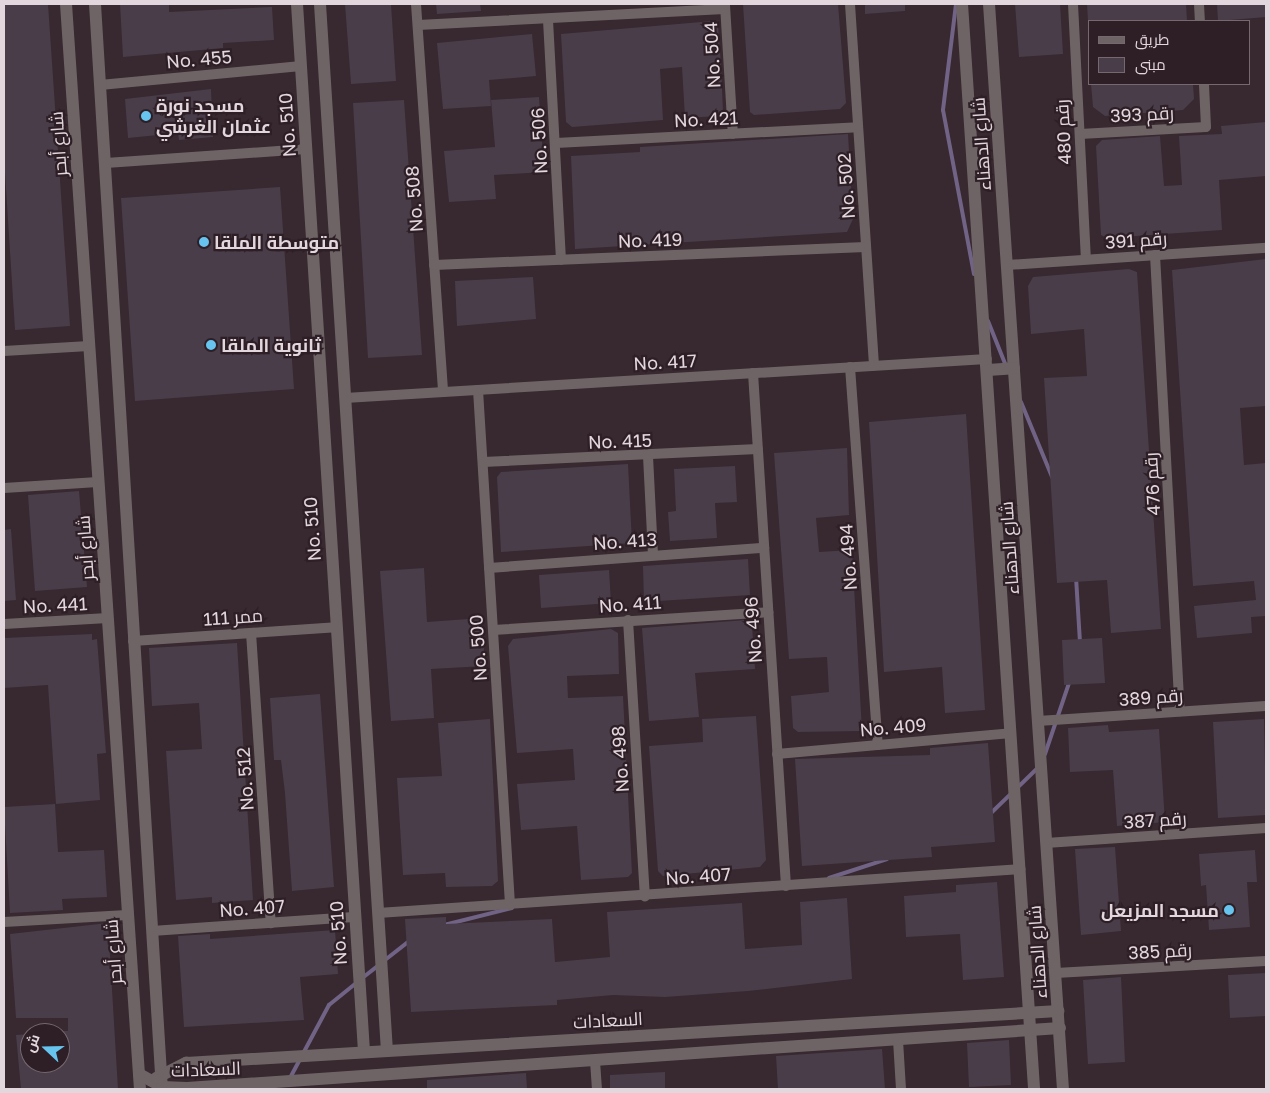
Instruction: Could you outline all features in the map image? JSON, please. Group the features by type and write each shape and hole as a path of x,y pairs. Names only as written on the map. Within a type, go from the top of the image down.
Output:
{"street":[{"name":"شارع أبحر","path":"66,4 139,1074 152,1088"},
{"path":"95,4 106,163 133,641 162,1073 152,1088"},
{"name":"No. 510","path":"297,4 364,1052"},
{"path":"320,4 387,1051"},
{"name":"No. 508","path":"416,4 443,392"},
{"name":"No. 502","path":"850,4 874,366"},
{"name":"شارع الدهناء","path":"962,4 988,364 1034,1089"},
{"name":"شارع الدهناء","path":"989,4 1063,1089"},
{"name":"رقم 480","path":"1073,4 1086,259"},
{"path":"1199,4 1200,20"},
{"path":"418,25 548,20 725,7"},
{"name":"No. 504","path":"725,7 733,134"},
{"name":"No. 506","path":"548,20 561,260"},
{"name":"No. 455","path":"100,84 301,66"},
{"name":"رقم 393","path":"1080,134 1206,127 1204,85"},
{"name":"No. 421","path":"556,143 858,127"},
{"path":"106,163 306,149"},
{"name":"No. 419","path":"434,265 866,247"},
{"name":"رقم 391","path":"1007,265 1266,248"},
{"name":"رقم 476","path":"1156,255 1180,711"},
{"path":"4,351 89,346"},
{"path":"988,364 1014,368"},
{"name":"No. 417","path":"345,398 850,367 988,364"},
{"name":"No. 494","path":"850,367 878,745"},
{"name":"No. 496","path":"753,373 786,886"},
{"name":"No. 500","path":"478,390 510,905"},
{"path":"322,401 345,398"},
{"name":"No. 415","path":"483,462 648,456 758,449"},
{"path":"648,456 653,555"},
{"path":"4,488 98,482"},
{"name":"No. 413","path":"489,568 764,548"},
{"name":"No. 411","path":"493,630 768,612"},
{"name":"No. 441","path":"4,624 108,618"},
{"name":"No. 498","path":"628,620 645,896"},
{"name":"ممر 111","path":"133,641 336,626"},
{"name":"No. 512","path":"251,632 272,923"},
{"name":"رقم 389","path":"1038,721 1266,706"},
{"name":"No. 409","path":"777,754 1011,733"},
{"name":"رقم 387","path":"1046,843 1266,828"},
{"name":"No. 407","path":"378,913 1020,869"},
{"path":"4,922 128,915"},
{"name":"No. 407","path":"152,931 354,917"},
{"name":"رقم 385","path":"1056,973 1266,961"},
{"name":"السعادات","path":"162,1073 186,1063 1058,1011"},
{"path":"362,1027 375,1042 383,1039 386,1028"},
{"name":"السعادات","path":"152,1088 297,1086 595,1061 1060,1028"},
{"path":"898,1040 901,1089"},
{"path":"595,1061 597,1089"}],"building":[{"path":"4,4 48,4 70,326 15,330 4,157"},
{"path":"120,4 169,4 169,12 272,7 274,40 223,43 223,48 123,57"},
{"path":"345,4 391,4 396,81 351,84"},
{"path":"436,4 480,4 481,11 437,14"},
{"path":"743,4 838,4 846,103 840,109 754,115 750,112"},
{"path":"865,4 905,4 905,11 865,14"},
{"path":"1015,4 1060,4 1063,54 1019,57"},
{"path":"1087,4 1186,4 1187,20 1088,21"},
{"path":"1217,4 1266,4 1266,17 1218,20"},
{"path":"713,21 718,26 721,65 723,112 718,116 685,118 682,67 660,69 663,120 572,127 566,122 561,34"},
{"path":"532,34 536,76 489,80 491,106 443,109 437,43"},
{"path":"1091,85 1193,85 1194,99 1183,110 1105,116 1093,107"},
{"path":"211,89 213,137 179,140 178,133 128,138 125,99"},
{"path":"539,97 544,172 494,175 496,199 449,202 444,151 495,147 491,100"},
{"path":"404,100 422,355 368,358 353,103"},
{"path":"1266,122 1266,176 1219,180 1222,230 1107,238 1101,235 1096,146 1102,140 1160,136 1164,186 1182,185 1179,136 1222,134 1221,126"},
{"path":"848,134 853,219 847,232 575,249 571,156 640,152 640,147"},
{"path":"280,187 294,389 135,401 121,198"},
{"path":"1266,259 1266,406 1240,408 1244,465 1266,463 1266,616 1251,617 1252,633 1197,638 1194,606 1256,600 1254,581 1193,586 1172,270"},
{"path":"1129,269 1137,272 1161,629 1111,633 1107,580 1057,583 1044,378 1087,376 1084,329 1031,334 1028,286 1033,277"},
{"path":"533,277 536,319 457,326 455,281"},
{"path":"966,414 985,710 945,713 942,667 884,672 869,422"},
{"path":"847,448 849,515 816,518 819,552 852,550 862,731 798,732 793,728 791,696 829,692 827,657 789,659 774,453"},
{"path":"628,464 632,543 501,552 497,477 501,472"},
{"path":"735,466 737,502 715,503 717,538 670,541 668,512 676,511 674,469"},
{"path":"79,491 87,587 35,591 28,495"},
{"path":"11,529 16,600 4,601 4,530"},
{"path":"748,559 750,595 644,602 643,566"},
{"path":"424,568 427,622 482,618 485,666 431,669 434,718 391,721 380,571"},
{"path":"609,570 611,603 541,608 539,575"},
{"path":"746,620 752,626 755,669 695,673 699,717 649,721 642,628"},
{"path":"611,629 618,633 619,674 567,676 568,698 623,696 632,873 628,877 581,880 577,826 521,830 517,784 575,780 573,749 517,753 508,646 513,639"},
{"path":"92,634 92,640 97,639 106,753 97,754 100,800 56,804 48,685 4,688 4,638"},
{"path":"1102,638 1105,683 1064,685 1062,640"},
{"path":"237,643 253,900 212,903 212,897 176,900 166,751 202,749 199,703 152,706 149,648"},
{"path":"320,694 334,887 292,891 285,793 281,760 274,760 270,698"},
{"path":"756,716 766,860 760,867 663,876 658,871 649,746 703,742 702,719"},
{"path":"490,719 498,881 492,886 446,887 445,873 403,875 397,778 442,776 438,723"},
{"path":"1264,719 1266,815 1218,818 1213,722"},
{"path":"1108,725 1109,732 1159,729 1165,822 1117,826 1113,770 1070,772 1068,728"},
{"path":"988,743 995,842 931,847 932,857 802,866 795,759 930,755 930,748"},
{"path":"55,804 58,852 104,850 107,897 62,899 63,910 10,913 4,807"},
{"path":"1115,847 1121,931 1081,935 1075,849"},
{"path":"1255,850 1257,882 1247,882 1250,927 1209,930 1206,885 1201,886 1199,854"},
{"path":"997,882 1004,977 963,980 960,934 906,937 904,896 956,892 956,885"},
{"path":"847,898 852,979 748,991 665,997 613,995 557,1000 557,1005 411,1012 405,919 446,917 446,924 552,919 555,962 610,957 607,912 742,903 745,949 802,945 800,902"},
{"path":"108,923 118,1089 21,1089 16,1035 20,1035 20,1073 70,1073 70,1023 68,1023 68,1018 16,1018 10,934"},
{"path":"335,930 338,974 300,977 304,1020 184,1027 178,936 210,934 210,939"},
{"path":"1266,973 1266,1016 1230,1018 1228,975"},
{"path":"1121,977 1125,1062 1088,1064 1083,980"},
{"path":"1009,1040 1011,1085 969,1087 967,1043"},
{"path":"882,1049 885,1089 778,1089 776,1056"},
{"path":"665,1072 665,1089 610,1089 610,1075"},
{"path":"526,1073 527,1089 427,1089 427,1080"}],"waterway":[{"path":"956,4 943,110 974,274"},
{"path":"988,321 1006,366"},
{"path":"1021,402 1052,477"},
{"path":"1076,577 1080,642"},
{"path":"1045,754 1070,680"},
{"path":"1017,788 1037,769"},
{"path":"990,814 1012,793"},
{"path":"829,878 887,859"},
{"path":"444,925 512,908"},
{"path":"385,960 409,941"},
{"path":"361,979 379,965"},
{"path":"290,1078 329,1005 356,983"}],"place":[{"name":"مسجد نورة عثمان الغرشي","path":"146,116"},
{"name":"متوسطة الملقا","path":"204,242"},
{"name":"ثانوية الملقا","path":"211,345"},
{"name":"مسجد المزيعل","path":"1229,910"}]}
